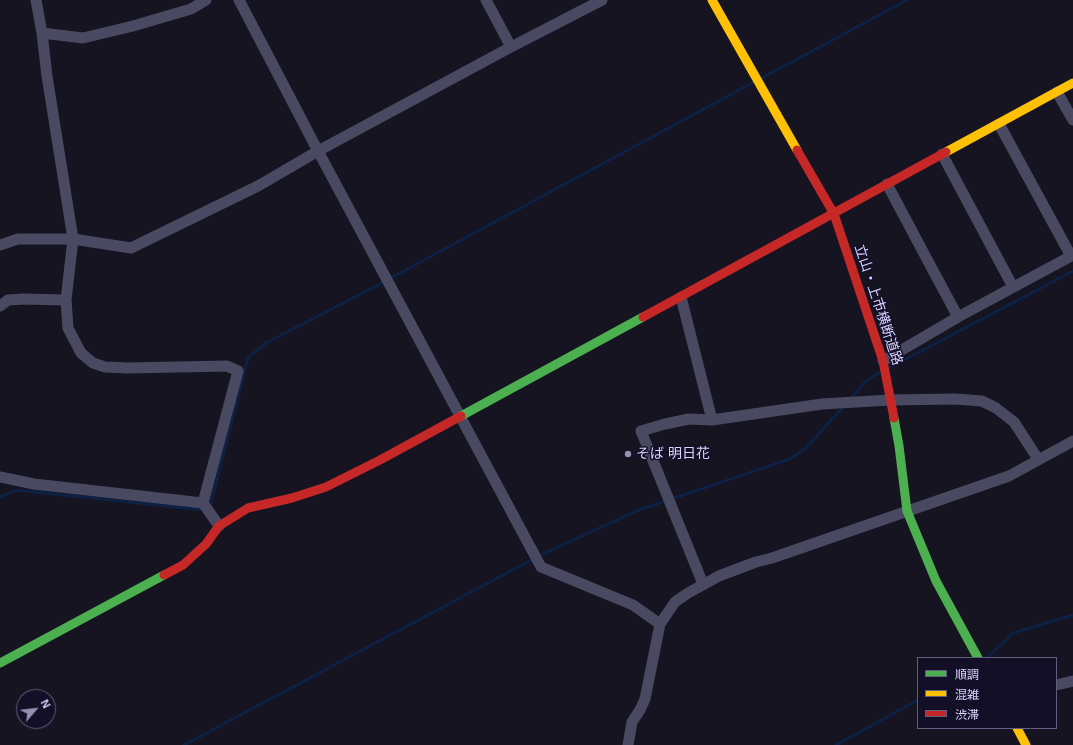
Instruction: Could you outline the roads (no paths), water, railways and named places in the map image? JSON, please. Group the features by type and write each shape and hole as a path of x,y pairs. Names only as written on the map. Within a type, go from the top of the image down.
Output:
{"street":[{"path":"36,0 73,239 66,300 68,328 81,353 93,363 105,366 128,368 227,366 238,371 203,503"},
{"path":"42,33 83,38 133,26 191,9 206,0"},
{"path":"239,0 318,151 541,567 633,605 660,624"},
{"path":"486,0 511,47"},
{"path":"0,245 18,239 73,239 131,248 258,186 318,151 511,47 602,0"},
{"name":"立山・上市横断道路","path":"712,0 834,214 884,362 899,446 907,511 936,581 977,657"},
{"path":"0,663 183,565 206,544 219,526 248,508 292,498 326,487 380,460 1073,84"},
{"path":"1057,92 1073,120"},
{"path":"884,362 958,316 1072,255 999,124"},
{"path":"942,154 1013,287"},
{"path":"887,184 958,316"},
{"path":"681,297 712,420"},
{"path":"0,306 8,300 66,300"},
{"path":"703,584 642,432 665,424 677,422 690,420 712,420 822,404 890,400 955,399 982,401 996,408 1014,422 1038,459"},
{"path":"628,745 632,722 640,710 644,699 660,624 675,602 688,593 719,576 756,562 772,558 1008,476 1073,441"},
{"path":"0,477 34,484 203,503 219,526"},
{"path":"1057,685 1073,681"},
{"path":"1018,729 1026,745"}],"waterway":[{"path":"762,78 907,0"},
{"path":"389,279 754,82"},
{"path":"889,368 1073,271"},
{"path":"210,507 248,358 266,343 384,282"},
{"path":"850,399 866,381 880,372"},
{"path":"538,556 639,510 790,459 805,449 844,406"},
{"path":"0,497 16,490 205,509"},
{"path":"184,745 533,559"},
{"path":"988,657 1013,633 1073,615"},
{"path":"836,745 917,701"}],"place":[{"name":"そば 明日花","path":"628,454"}]}
